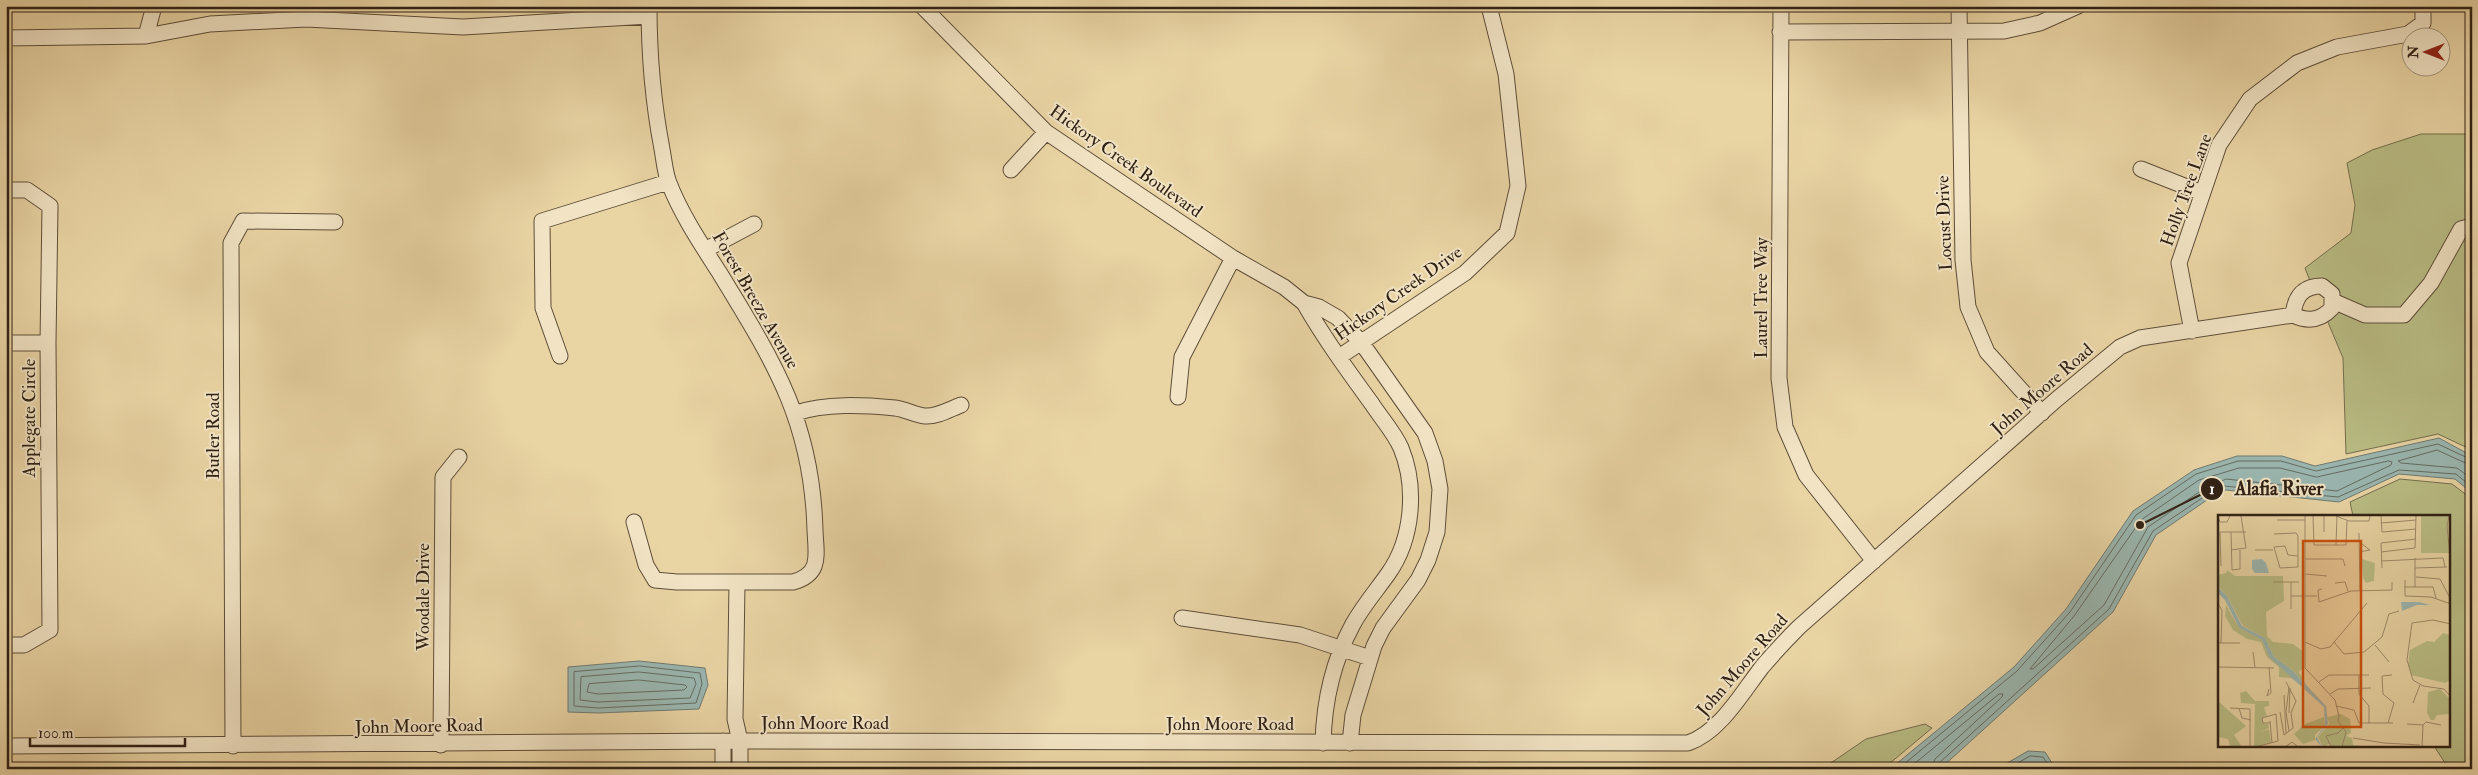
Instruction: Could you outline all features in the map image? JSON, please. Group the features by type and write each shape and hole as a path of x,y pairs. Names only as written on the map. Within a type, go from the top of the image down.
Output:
{"street":[{"path":"146,36 154,6"},
{"name":"Hickory Creek Boulevard","path":"922,6 1046,132 1233,258 1284,287 1304,303 1400,446 1408,474 1410,496 1408,524 1402,547 1388,575 1353,623 1342,649 1327,698 1323,744"},
{"name":"Hickory Creek Drive","path":"1339,357 1465,273 1507,233 1518,186 1506,74 1489,6"},
{"name":"Laurel Tree Way","path":"1781,6 1780,378 1785,427 1806,475 1874,561"},
{"name":"Locust Drive","path":"1959,6 1963,260 1968,307 1987,352 2042,413"},
{"path":"1780,32 2004,31 2040,23 2078,6"},
{"name":"Holly Tree Lane","path":"2192,331 2179,263 2219,145 2250,99 2297,63 2337,47 2408,34 2423,23 2423,6"},
{"path":"6,38 146,36 210,24 306,19 463,27 649,11"},
{"name":"Forest Breeze Avenue","path":"634,522 646,564 655,580 737,583 793,582 806,579 813,571 816,559 814,491 796,413 770,356 705,250 668,182 651,77 649,11"},
{"path":"1012,170 1046,132"},
{"path":"2141,169 2202,193"},
{"path":"560,356 543,308 542,221 668,182"},
{"name":"Applegate Circle","path":"6,190 27,190 50,206 48,343 50,630 24,645 6,645"},
{"name":"Butler Road","path":"233,746 232,243 244,221 335,222"},
{"path":"705,250 754,224"},
{"path":"2292,315 2299,295 2307,288 2322,286 2332,294 2333,301 2365,315 2404,315 2431,283 2460,229 2472,226"},
{"path":"1178,397 1182,357 1233,258"},
{"name":"John Moore Road","path":"6,746 233,746 723,741 1676,745 1696,740 1716,725 1788,638 2042,413 2126,343 2140,338 2292,315 2310,320 2320,318 2332,308 2333,301"},
{"name":"Hickory Creek Boulevard","path":"1304,303 1324,310 1338,318 1361,342 1425,433 1433,454 1440,489 1437,532 1428,560 1418,580 1384,628 1370,658 1353,715 1350,744"},
{"path":"6,343 48,343"},
{"path":"796,413 815,407 857,407 896,408 924,416 938,414 961,405"},
{"name":"Woodale Drive","path":"441,744 443,477 460,457"},
{"path":"737,583 735,719 740,741 740,769"},
{"path":"1182,618 1300,635 1370,658"},
{"path":"723,741 723,769"}],"green space":[{"path":"2421,134 2472,134 2472,450 2438,434 2346,454 2343,358 2327,320 2338,309 2310,281 2305,268 2351,233 2355,205 2347,163 2372,150"},
{"path":"2400,479 2452,484 2472,499 2472,769 2449,769 2435,748 2450,748 2450,515 2353,515 2350,502"},
{"path":"1925,724 1932,728 1883,769 1822,769 1866,739"},
{"path":"1478,763 1673,768 1673,769 1472,769"}],"water":[{"path":"2439,438 2472,456 2472,493 2455,479 2399,474 2339,502 2226,490 2207,500 2156,535 2113,612 1940,769 1890,769 2014,667 2066,609 2133,511 2194,470 2237,456 2282,456 2315,466"},
{"path":"639,661 705,668 708,685 699,709 598,713 568,712 568,667"},
{"path":"2028,751 2045,752 2056,769 1997,769"}],"place":[{"name":"Alafia River","path":"2140,525"}]}
